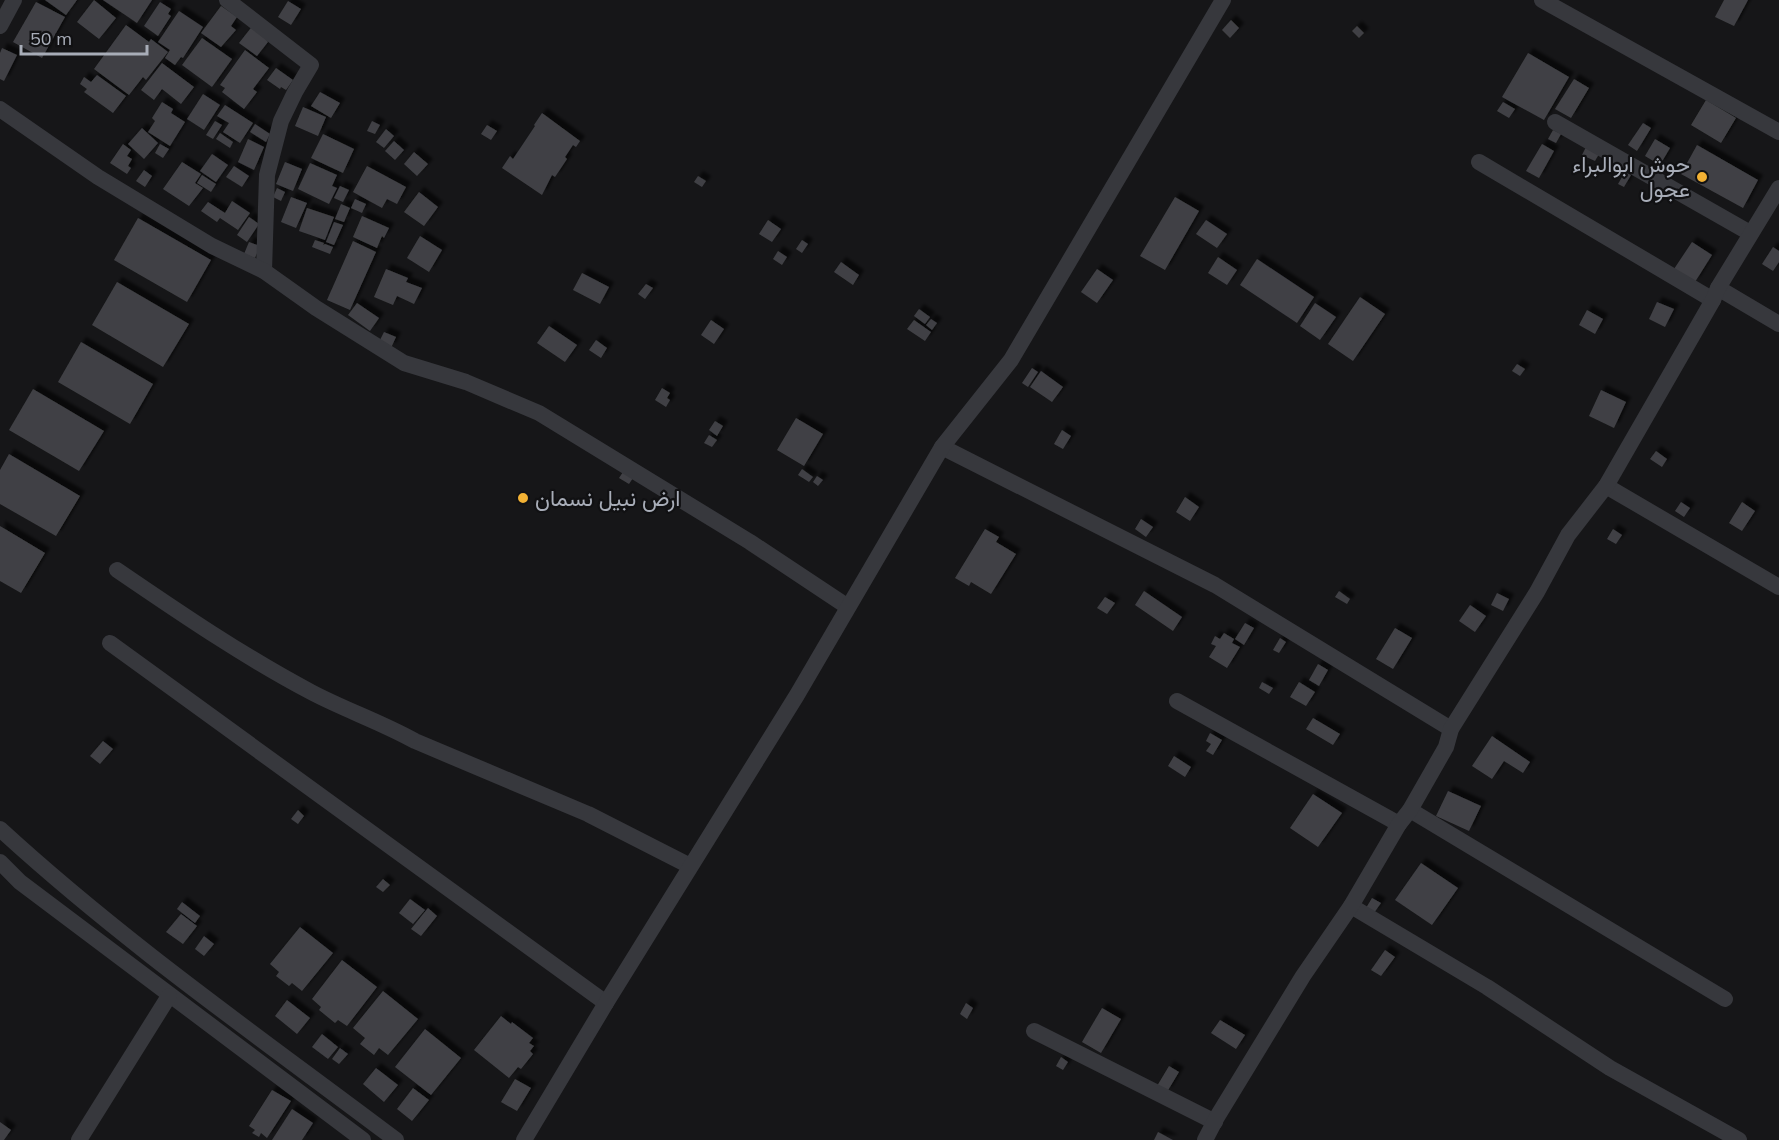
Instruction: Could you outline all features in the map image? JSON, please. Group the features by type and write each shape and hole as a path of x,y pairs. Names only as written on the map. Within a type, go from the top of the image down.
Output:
{"street":[{"path":"0,26 14,0"},
{"path":"227,0 312,65 294,92 281,121 267,175 264,271"},
{"path":"525,1140 606,1002 797,695 942,447 1011,360 1223,0"},
{"path":"1542,0 1779,132"},
{"path":"0,109 98,177 212,246 264,271 316,308 404,363 466,382 540,413 750,542 848,608"},
{"path":"1555,122 1750,233"},
{"path":"1479,162 1716,294 1779,324"},
{"path":"1205,1140 1303,976 1351,906 1399,824 1410,810 1446,747 1451,729 1537,592 1568,536 1606,486 1750,233 1769,207 1779,188"},
{"path":"942,447 1215,585 1451,729"},
{"path":"1606,486 1779,587"},
{"path":"117,570 221,640 313,693 388,726 415,741 588,814 690,866"},
{"path":"110,643 606,1002"},
{"path":"1178,701 1399,824"},
{"path":"1410,810 1725,999"},
{"path":"0,829 36,862 173,973 396,1140"},
{"path":"0,862 20,882 363,1140"},
{"path":"1351,906 1487,987 1610,1068 1739,1140"},
{"path":"79,1140 169,996"},
{"path":"1034,1031 1215,1122"}],"building":[{"path":"45,0 77,0 66,15"},
{"path":"94,0 116,18 99,39 77,22"},
{"path":"103,0 152,0 137,23"},
{"path":"1724,0 1748,0 1734,26 1715,17"},
{"path":"288,1 301,9 291,25 278,17"},
{"path":"36,2 65,17 42,58 13,42"},
{"path":"160,2 171,9 168,14 171,16 158,36 144,26"},
{"path":"221,6 237,17 231,26 236,30 221,47 201,33"},
{"path":"179,11 203,27 183,58 181,57 175,65 165,58 170,50 158,42"},
{"path":"1231,20 1239,28 1230,38 1222,30"},
{"path":"254,24 268,42 257,56 239,43"},
{"path":"126,25 149,42 151,39 168,52 146,80 143,77 129,95 94,69"},
{"path":"1357,26 1364,33 1359,38 1352,31"},
{"path":"202,38 232,59 212,87 182,65"},
{"path":"2,48 17,55 4,81 0,79"},
{"path":"245,50 269,68 253,89 257,92 244,109 222,92 225,88 220,85"},
{"path":"1528,53 1569,77 1544,120 1502,97"},
{"path":"162,63 194,87 181,104 162,89 154,100 141,90"},
{"path":"276,68 293,80 286,90 281,87 280,89 267,80"},
{"path":"97,75 126,96 113,113 84,92 87,89 80,84 84,77 91,82"},
{"path":"1574,79 1589,88 1571,118 1555,109"},
{"path":"320,92 340,103 331,118 311,106"},
{"path":"203,94 220,105 204,130 187,119"},
{"path":"1706,100 1736,118 1721,143 1691,125"},
{"path":"162,102 173,109 171,113 185,122 170,146 148,132 155,121 152,118"},
{"path":"1503,102 1515,109 1509,118 1497,111"},
{"path":"225,105 253,123 240,143 223,132 229,123 217,116"},
{"path":"303,107 326,117 318,136 295,126"},
{"path":"542,113 580,141 576,147 573,145 565,157 567,159 555,177 552,175 542,195 502,168 510,156 513,159"},
{"path":"215,121 222,125 213,139 206,135"},
{"path":"372,121 380,125 375,134 367,131"},
{"path":"1643,123 1651,128 1637,151 1628,145"},
{"path":"255,124 270,134 266,142 250,132"},
{"path":"487,125 497,131 491,140 481,134"},
{"path":"142,128 158,143 144,159 128,144"},
{"path":"386,129 394,136 384,148 376,142"},
{"path":"1553,130 1561,134 1556,143 1548,139"},
{"path":"220,133 233,142 230,148 216,139"},
{"path":"323,134 354,149 343,173 311,158"},
{"path":"248,139 264,147 254,170 238,162"},
{"path":"1655,139 1670,148 1660,165 1645,156"},
{"path":"394,141 404,150 395,160 385,151"},
{"path":"123,144 131,150 127,156 132,159 128,166 131,168 127,174 110,163"},
{"path":"160,144 169,149 163,158 155,153"},
{"path":"1542,144 1554,151 1539,178 1526,171"},
{"path":"1697,145 1758,180 1743,208 1681,174"},
{"path":"1586,147 1599,154 1595,161 1582,155"},
{"path":"414,152 428,164 417,176 404,164"},
{"path":"212,154 228,165 216,182 200,171"},
{"path":"182,162 201,174 195,183 203,188 189,206 163,189"},
{"path":"285,162 302,169 293,191 276,184"},
{"path":"310,163 337,175 332,186 337,188 329,204 298,189"},
{"path":"234,166 249,176 242,187 226,177"},
{"path":"367,166 406,187 397,204 387,199 382,208 353,192"},
{"path":"144,170 152,176 145,187 136,181"},
{"path":"1625,172 1631,175 1624,187 1618,184"},
{"path":"202,175 216,184 211,192 197,183"},
{"path":"698,176 706,181 702,187 694,182"},
{"path":"340,186 349,190 343,202 334,198"},
{"path":"277,188 285,192 281,201 273,197"},
{"path":"419,192 438,207 424,226 404,212"},
{"path":"291,197 307,203 296,228 281,222"},
{"path":"1175,197 1199,211 1165,270 1140,256"},
{"path":"355,199 366,204 362,213 351,208"},
{"path":"232,201 250,213 238,230 220,218 217,222 201,211 208,202 225,213"},
{"path":"341,204 350,208 344,222 335,219"},
{"path":"307,208 334,217 325,240 299,231"},
{"path":"362,216 389,228 384,238 382,236 377,248 353,237"},
{"path":"249,217 259,224 247,242 237,235"},
{"path":"138,218 211,260 187,302 114,260"},
{"path":"768,220 781,229 772,242 759,234"},
{"path":"1206,220 1227,234 1217,248 1196,234"},
{"path":"334,222 343,225 334,245 326,242"},
{"path":"420,236 442,250 429,272 407,258"},
{"path":"315,240 333,247 330,254 312,247"},
{"path":"802,240 808,244 802,253 796,249"},
{"path":"353,241 376,252 350,310 327,300"},
{"path":"249,242 260,246 255,258 244,254"},
{"path":"1692,242 1712,255 1695,282 1674,269"},
{"path":"1773,247 1779,251 1779,262 1773,271 1762,264"},
{"path":"778,251 787,257 782,265 773,259"},
{"path":"1218,257 1237,270 1227,285 1208,273"},
{"path":"1257,259 1314,297 1297,323 1240,285"},
{"path":"841,262 859,275 853,285 834,272"},
{"path":"386,269 408,278 406,282 422,288 414,304 397,296 393,305 374,297"},
{"path":"1097,269 1113,280 1097,303 1081,292"},
{"path":"582,273 609,287 600,304 573,290"},
{"path":"117,282 189,324 163,367 92,325"},
{"path":"646,284 653,288 645,299 638,294"},
{"path":"1360,297 1385,314 1353,361 1328,344"},
{"path":"1657,302 1674,309 1665,327 1649,319"},
{"path":"357,303 379,318 370,331 348,315"},
{"path":"1315,303 1336,317 1320,340 1300,326"},
{"path":"919,309 930,317 925,324 914,316"},
{"path":"1587,310 1603,319 1595,334 1579,325"},
{"path":"931,319 937,323 932,330 926,325"},
{"path":"711,320 724,329 714,344 701,335"},
{"path":"914,320 931,332 925,341 907,329"},
{"path":"549,326 577,345 565,362 537,343"},
{"path":"384,332 396,337 391,348 379,342"},
{"path":"596,340 607,348 601,358 589,350"},
{"path":"81,342 153,384 130,424 58,382"},
{"path":"1517,364 1525,369 1520,376 1512,371"},
{"path":"1032,368 1038,372 1028,387 1022,383"},
{"path":"1041,371 1063,387 1052,402 1030,387"},
{"path":"662,388 670,393 667,398 670,400 666,407 655,400"},
{"path":"33,389 104,431 79,471 9,430"},
{"path":"1601,390 1626,402 1614,428 1589,416"},
{"path":"796,418 823,434 804,466 777,450"},
{"path":"715,421 723,426 717,436 709,430"},
{"path":"1062,430 1071,436 1063,449 1054,444"},
{"path":"709,435 717,440 712,447 704,443"},
{"path":"1656,451 1667,459 1662,467 1650,459"},
{"path":"9,454 80,496 56,536 0,504 0,470"},
{"path":"802,469 813,477 809,482 798,475"},
{"path":"623,472 633,478 629,484 619,478"},
{"path":"817,476 823,480 818,486 813,482"},
{"path":"1185,497 1199,507 1190,521 1176,512"},
{"path":"1681,502 1690,508 1684,517 1675,511"},
{"path":"1742,502 1755,511 1742,531 1729,523"},
{"path":"1141,519 1153,527 1146,537 1135,529"},
{"path":"0,526 45,553 21,593 0,581"},
{"path":"985,529 999,537 996,542 1016,554 991,594 971,582 969,586 955,578"},
{"path":"1613,529 1622,535 1616,544 1607,539"},
{"path":"1144,591 1182,617 1173,631 1135,605"},
{"path":"1339,591 1350,599 1347,604 1335,597"},
{"path":"1497,593 1509,599 1503,611 1491,605"},
{"path":"1105,597 1115,603 1107,614 1097,608"},
{"path":"1470,605 1486,616 1475,632 1459,621"},
{"path":"1245,623 1254,628 1244,645 1235,639"},
{"path":"1395,628 1412,638 1393,669 1376,659"},
{"path":"1224,633 1234,639 1232,643 1240,647 1227,668 1209,657 1216,646 1211,644 1215,636 1220,639"},
{"path":"1280,638 1286,642 1279,653 1273,650"},
{"path":"1318,664 1328,670 1319,686 1309,680"},
{"path":"1262,682 1273,688 1269,694 1259,688"},
{"path":"1299,682 1315,692 1306,706 1290,697"},
{"path":"1313,718 1340,734 1333,745 1306,729"},
{"path":"1210,733 1222,740 1213,755 1206,751 1211,744 1206,741"},
{"path":"1492,736 1530,762 1523,773 1504,761 1492,779 1472,766"},
{"path":"103,741 113,749 100,764 90,756"},
{"path":"1174,756 1191,767 1185,777 1168,766"},
{"path":"1448,791 1481,806 1469,831 1436,816"},
{"path":"1313,794 1342,813 1318,847 1290,828"},
{"path":"298,810 304,816 298,824 291,819"},
{"path":"1421,863 1458,888 1432,925 1395,900"},
{"path":"383,879 390,885 383,892 376,887"},
{"path":"1372,898 1381,903 1374,913 1366,908"},
{"path":"410,899 425,910 413,924 399,913"},
{"path":"182,902 200,916 195,923 177,909"},
{"path":"428,908 437,916 421,936 411,929"},
{"path":"181,914 197,926 183,944 166,932"},
{"path":"300,927 333,953 302,991 292,983 289,986 276,976 279,972 270,964"},
{"path":"204,936 214,944 204,956 195,949"},
{"path":"1385,950 1395,957 1381,976 1371,970"},
{"path":"342,960 377,987 347,1026 338,1020 335,1023 319,1010 321,1007 312,999"},
{"path":"383,991 418,1019 388,1055 379,1048 374,1055 360,1044 365,1038 353,1028"},
{"path":"287,1000 310,1018 297,1034 275,1016"},
{"path":"966,1003 973,1008 967,1019 960,1014"},
{"path":"1102,1008 1121,1019 1101,1053 1082,1042"},
{"path":"501,1016 533,1038 529,1043 534,1046 530,1051 533,1054 521,1069 518,1067 509,1078 474,1050"},
{"path":"1220,1020 1245,1035 1236,1049 1211,1033"},
{"path":"425,1029 461,1058 431,1095 395,1067"},
{"path":"322,1034 338,1047 328,1059 312,1047"},
{"path":"340,1048 348,1054 339,1064 332,1059"},
{"path":"1061,1057 1068,1062 1063,1070 1056,1066"},
{"path":"1169,1066 1179,1072 1167,1092 1157,1086"},
{"path":"376,1068 398,1085 384,1102 363,1084"},
{"path":"515,1079 531,1088 517,1111 501,1102"},
{"path":"413,1088 429,1100 412,1121 397,1109"},
{"path":"272,1090 291,1101 267,1138 261,1133 259,1137 252,1133 255,1130 249,1126"},
{"path":"292,1109 313,1123 302,1140 272,1140"},
{"path":"0,1122 11,1130 4,1140 0,1140"},
{"path":"1158,1132 1173,1140 1154,1140"}],"place":[{"name":"حوش ابوالبراء عجول","path":"1702,177"},
{"name":"ارض نبيل نسمان","path":"523,498"}]}
